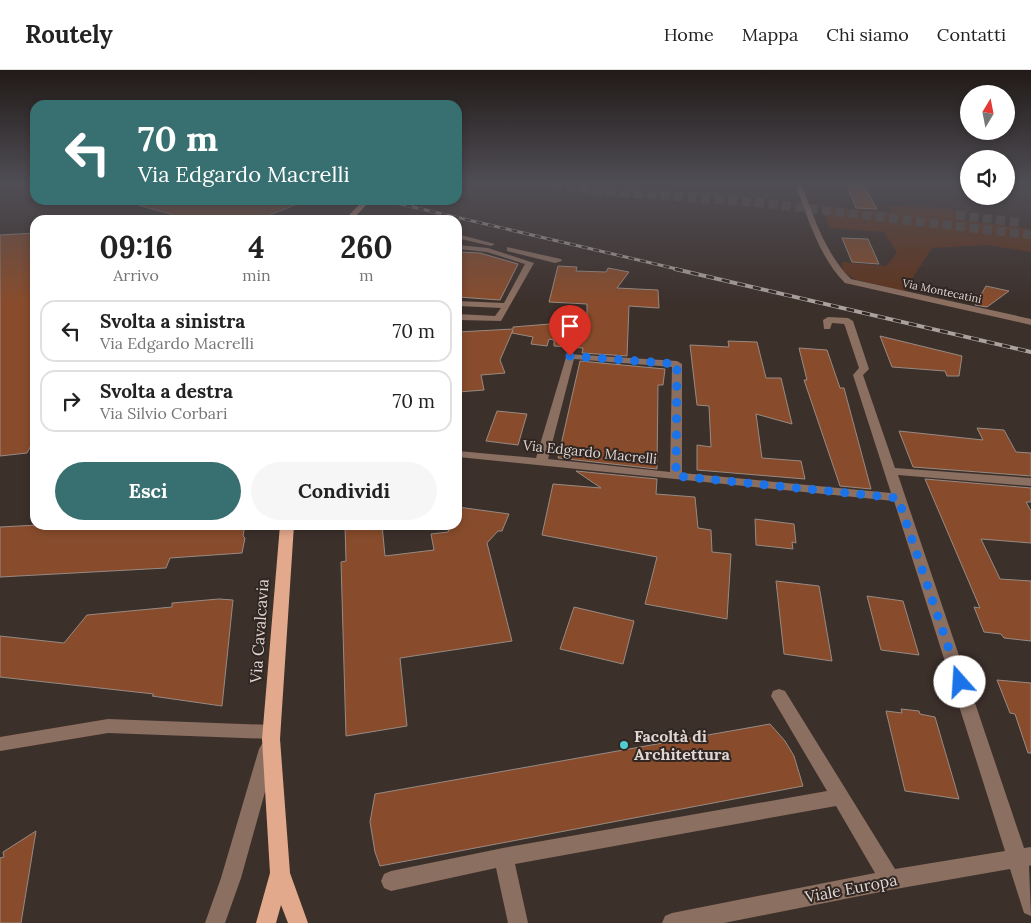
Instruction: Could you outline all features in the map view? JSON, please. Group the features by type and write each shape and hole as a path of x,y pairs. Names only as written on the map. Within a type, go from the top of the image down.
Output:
{"main road":[{"name":"Via Cavalcavia","path":"287,530 271,736 280,873 298,923"},
{"name":"Via Cavalcavia","path":"266,923 280,873"}],"street":[{"name":"Via Montecatini","path":"813,223 840,275 848,281 1031,322"},
{"path":"462,317 498,319 530,263 464,237"},
{"path":"462,247 491,247 558,260"},
{"path":"462,303 507,306"},
{"path":"827,327 828,320 848,321 864,369 858,375 889,471 1004,812 1024,858 1031,906"},
{"path":"541,462 570,356 677,364 676,476"},
{"name":"Via Edgardo Macrelli","path":"462,454 898,498"},
{"path":"889,471 1031,482"},
{"path":"779,696 890,880"},
{"path":"0,744 108,726 271,736"},
{"name":"Via Cavalcavia","path":"214,923 231,878 271,736"},
{"path":"391,881 503,857 841,797"},
{"path":"503,857 518,923"},
{"name":"Viale Europa","path":"672,923 890,880 1024,858"}],"shaded area":[{"path":"827,223 985,223 1031,229 1031,252 987,245 932,248 904,291 854,279 843,271 842,262 886,266 897,253 884,232 829,228"}],"building":[{"path":"30,233 30,447 27,453 0,456 0,235"},
{"path":"842,238 868,239 879,264 852,262"},
{"path":"462,252 480,253 518,264 500,300 462,297"},
{"path":"558,266 577,267 576,271 606,272 608,268 629,272 617,288 658,290 659,308 629,306 627,356 582,353 583,348 554,346 554,340 549,339 547,346 531,344 533,337 512,333 513,330 500,360 505,373 481,375 484,390 462,392 462,332 513,329 513,327 587,321 587,304 549,302"},
{"path":"986,286 1009,291 987,307 975,305"},
{"path":"880,336 962,356 959,376 947,376 945,371 892,367"},
{"path":"728,341 757,342 766,378 781,378 792,424 756,414 762,458 801,461 805,479 697,470 697,445 711,447 709,406 697,405 690,345 729,347"},
{"path":"799,348 827,350 840,388 844,388 871,489 840,486 804,380 807,380"},
{"path":"580,361 665,369 663,385 658,385 657,469 558,458"},
{"path":"497,411 527,414 518,445 486,441"},
{"path":"977,428 1004,430 1016,452 1031,453 1031,476 913,467 899,431 983,440"},
{"path":"576,471 657,479 656,494 695,497 698,528 711,530 712,552 731,554 727,619 645,604 657,557 542,535 553,484 601,488"},
{"path":"925,479 1031,488 1031,502 1026,502 1031,511 1031,543 981,539 1000,579 1031,581 1031,641 1004,638 1001,634 984,632 974,607 980,608"},
{"path":"462,508 509,514 502,531 498,531 487,543 512,641 400,658 407,726 346,736 341,562 346,561 345,530 382,530 385,556 434,550 431,534 448,532 449,530 462,530"},
{"path":"755,519 794,524 796,543 792,542 793,549 756,545"},
{"path":"30,525 30,530 244,530 243,536 245,538 242,553 170,558 166,568 0,577 0,527"},
{"path":"776,581 819,586 832,661 784,654"},
{"path":"867,596 903,601 919,655 881,650"},
{"path":"219,599 233,600 222,706 152,696 154,694 0,677 0,636 64,643 87,615 172,607 172,603"},
{"path":"574,607 634,621 623,664 560,649"},
{"path":"997,680 1031,683 1031,753 1028,753 1015,714 1010,713"},
{"path":"901,709 919,711 920,714 935,717 959,799 905,791 886,711 902,713"},
{"path":"770,724 785,741 794,756 803,786 380,866 375,852 370,822 375,794"},
{"path":"36,831 21,923 0,923 0,858 4,857 3,852"}],"tunnel":[{"path":"929,223 1031,235"}],"railway":[{"path":"480,223 681,270"},
{"path":"675,269 1031,352"}],"place":[{"name":"Facoltà di Architettura","path":"624,745"}],"route":[{"path":"570,356 677,364 676,476 898,498 960,682"}]}
